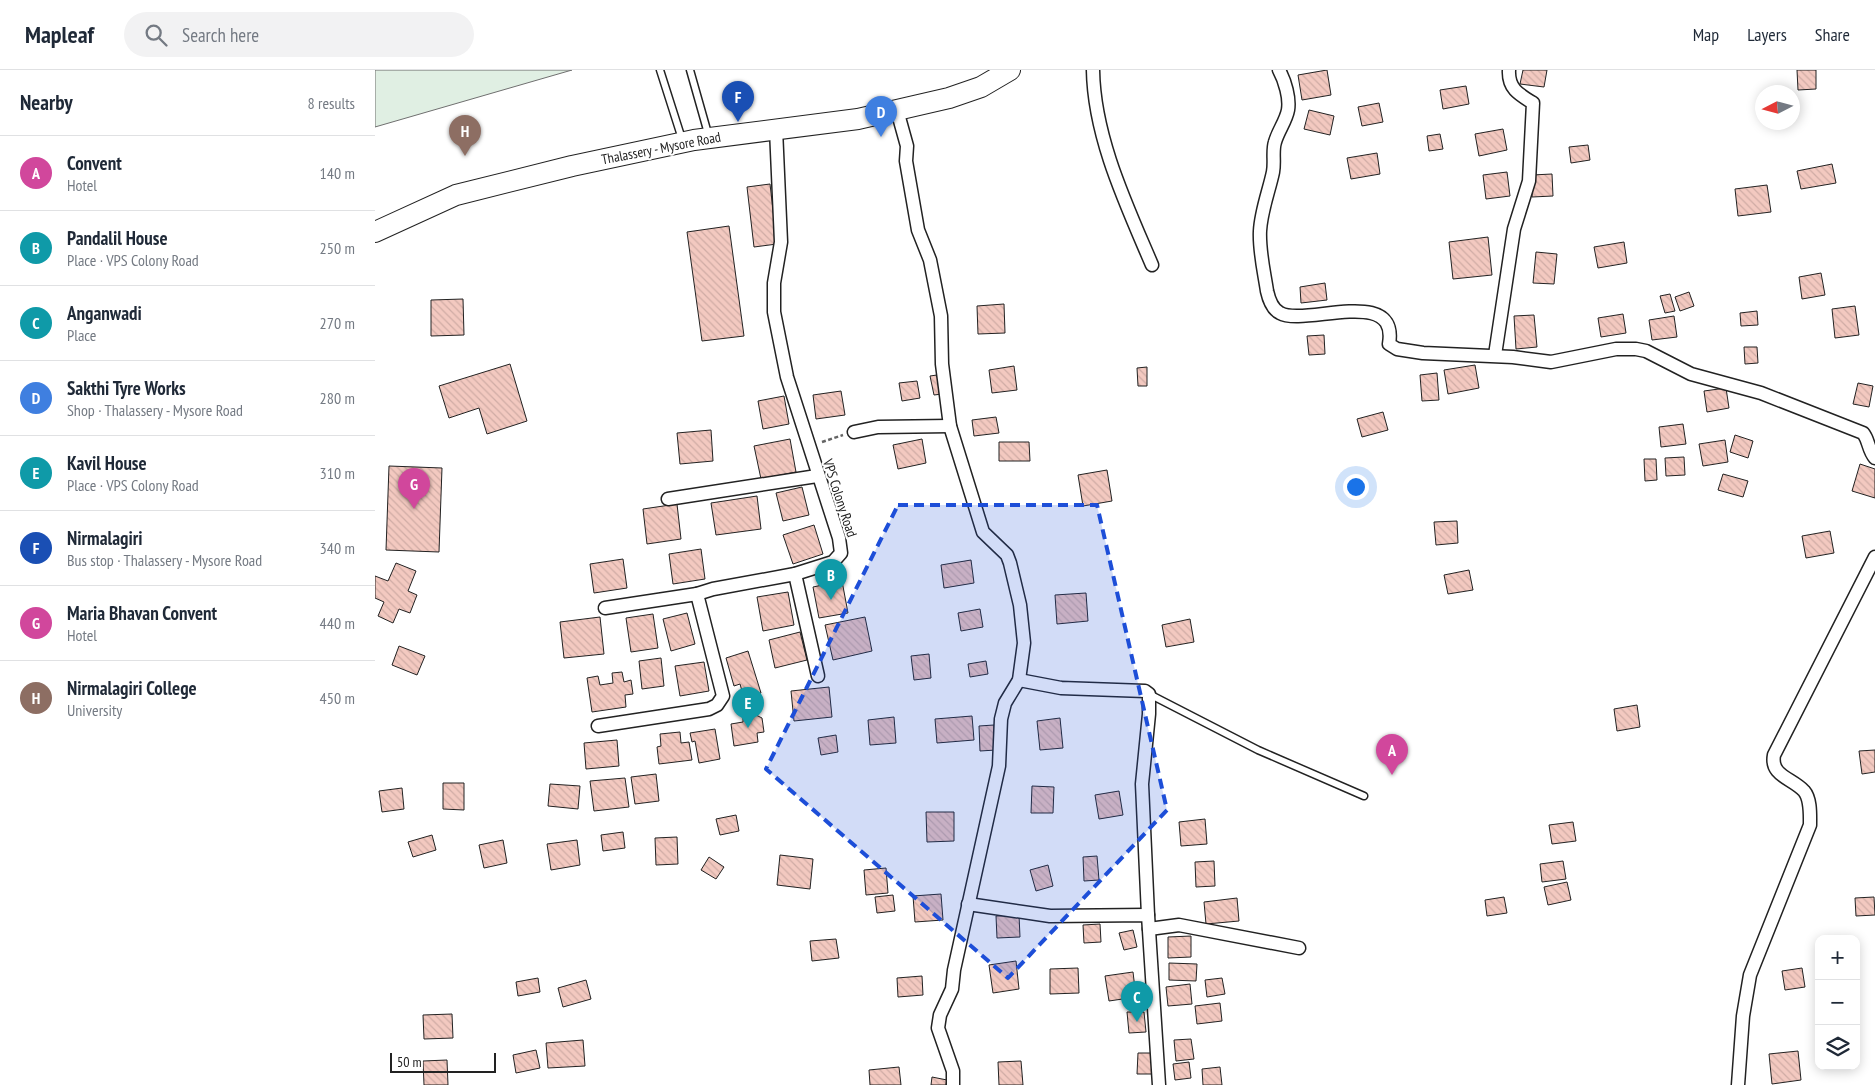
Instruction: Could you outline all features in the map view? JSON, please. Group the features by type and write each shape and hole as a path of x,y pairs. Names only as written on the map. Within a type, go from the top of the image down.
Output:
{"main road":[{"name":"Thalassery - Mysore Road","path":"375,232 457,195 572,166 683,142 858,119 949,98 981,87 1010,70"}],"street":[{"path":"1093,70 1093,96 1119,189 1152,265"},
{"path":"1279,70 1287,94 1288,110 1274,144 1274,170 1260,230 1261,259 1272,308 1281,314 1296,318 1349,310 1375,315 1387,324 1391,334 1389,344 1397,349 1423,353 1495,356 1551,362 1616,348 1646,351 1691,374 1761,393 1863,432 1867,437 1867,447 1875,458"},
{"path":"1495,356 1514,229 1529,181 1533,103 1515,91 1509,81 1509,70"},
{"path":"897,110 907,146 906,160 918,230 930,260 941,316 942,364 950,426 983,532 1007,555 1010,563 1020,605 1024,643 1019,680 1005,703 1001,719 999,766 968,904 952,988 940,1015 938,1028 953,1071 953,1085"},
{"name":"VPS Colony Road","path":"605,608 697,594 713,589 795,574 833,562 841,553 839,538 807,446 787,377 774,312 774,283 781,242 776,129"},
{"path":"854,432 878,427 950,426"},
{"path":"668,499 817,476"},
{"path":"1738,1085 1743,1016 1750,975 1810,825 1809,804 1805,792 1776,771 1772,764 1774,755 1875,557"},
{"path":"795,574 818,676"},
{"path":"598,726 709,709 717,705 723,696 697,594"},
{"path":"1019,680 1061,688 1120,689 1145,691 1149,694 1149,714 1142,784 1159,1085"},
{"path":"968,904 1050,916 1148,915"},
{"path":"1149,929 1179,925 1299,948"}],"lane":[{"path":"660,70 683,142"},
{"path":"683,70 692,78"},
{"path":"690,70 709,138"},
{"path":"1149,694 1258,750 1364,796"}],"path":[{"path":"807,446 854,432"}],"highlighted area":[{"path":"898,505 1097,505 1167,810 1008,978 766,769"}],"green space":[{"path":"375,70 572,70 375,127"}],"building":[{"path":"1327,70 1331,95 1302,100 1298,75"},
{"path":"1523,70 1547,70 1544,87 1520,84"},
{"path":"1797,70 1816,70 1816,89 1800,90 1800,85 1798,85"},
{"path":"1466,86 1469,104 1443,109 1440,90"},
{"path":"1379,103 1383,122 1362,126 1358,107"},
{"path":"1309,110 1334,116 1330,135 1304,129"},
{"path":"1503,129 1507,150 1479,156 1475,134"},
{"path":"1440,134 1443,149 1429,151 1427,136"},
{"path":"1588,145 1590,160 1571,163 1569,147"},
{"path":"1377,153 1380,174 1351,179 1347,158"},
{"path":"1832,164 1836,183 1801,189 1797,171"},
{"path":"1507,172 1510,196 1486,199 1483,175"},
{"path":"1552,174 1553,196 1532,197 1532,175"},
{"path":"770,184 777,244 754,247 747,187"},
{"path":"1767,185 1771,212 1738,216 1735,189"},
{"path":"729,226 744,336 702,341 687,232"},
{"path":"1488,237 1492,275 1453,279 1449,242"},
{"path":"1624,242 1627,263 1598,268 1594,247"},
{"path":"1536,252 1557,254 1554,284 1533,283"},
{"path":"1821,273 1825,295 1802,299 1799,277"},
{"path":"1325,283 1327,300 1301,303 1300,287"},
{"path":"1689,292 1694,306 1680,311 1675,297"},
{"path":"1670,294 1675,311 1665,313 1660,296"},
{"path":"463,299 464,335 431,336 431,300"},
{"path":"1004,304 1005,333 978,334 977,306"},
{"path":"1855,306 1859,335 1835,338 1832,309"},
{"path":"1757,311 1758,325 1741,326 1740,313"},
{"path":"1623,314 1626,333 1601,337 1598,318"},
{"path":"1534,315 1537,347 1516,349 1514,316"},
{"path":"1674,316 1677,337 1652,340 1649,320"},
{"path":"1324,335 1325,354 1309,355 1307,336"},
{"path":"1744,347 1757,347 1758,363 1745,364"},
{"path":"510,364 527,421 487,434 479,408 449,418 439,386"},
{"path":"1475,365 1479,388 1448,394 1444,370"},
{"path":"1014,366 1017,390 992,393 989,370"},
{"path":"1147,367 1147,386 1138,386 1137,368"},
{"path":"1437,373 1439,400 1422,401 1420,375"},
{"path":"937,375 942,394 934,395 930,376"},
{"path":"917,381 920,398 902,401 899,383"},
{"path":"1858,383 1873,386 1869,407 1853,404"},
{"path":"1726,388 1729,408 1707,412 1704,391"},
{"path":"841,391 845,415 816,419 813,395"},
{"path":"784,396 789,424 763,429 758,401"},
{"path":"1383,412 1388,430 1362,437 1357,419"},
{"path":"996,417 999,433 974,436 972,420"},
{"path":"1683,424 1686,444 1661,447 1659,427"},
{"path":"711,430 713,461 680,464 677,433"},
{"path":"1735,435 1753,441 1748,458 1730,452"},
{"path":"790,439 796,472 761,479 754,446"},
{"path":"922,439 926,463 898,469 893,445"},
{"path":"1725,440 1728,462 1703,466 1699,444"},
{"path":"999,442 1029,442 1030,461 999,461"},
{"path":"1684,457 1685,475 1666,476 1665,458"},
{"path":"1644,459 1656,459 1657,480 1645,481"},
{"path":"1860,464 1875,469 1875,498 1852,491"},
{"path":"389,466 442,468 439,552 386,550"},
{"path":"1107,470 1112,501 1083,506 1078,475"},
{"path":"1723,474 1748,481 1743,497 1718,490"},
{"path":"802,487 809,515 783,521 776,493"},
{"path":"757,496 761,529 716,535 711,503"},
{"path":"677,504 681,539 647,544 643,509"},
{"path":"1457,521 1458,543 1436,545 1434,522"},
{"path":"814,525 823,554 793,564 783,535"},
{"path":"1830,531 1834,553 1806,558 1802,536"},
{"path":"701,549 705,579 673,584 669,554"},
{"path":"623,559 627,588 594,593 590,564"},
{"path":"971,560 974,583 944,588 941,565"},
{"path":"396,563 416,571 408,591 417,595 410,613 399,609 393,623 378,616 384,602 375,598 375,576 388,581"},
{"path":"1469,570 1473,590 1448,594 1444,575"},
{"path":"842,581 848,613 819,618 813,587"},
{"path":"788,592 794,625 763,631 757,597"},
{"path":"1086,593 1088,621 1057,624 1055,595"},
{"path":"980,609 983,627 961,631 958,613"},
{"path":"687,613 695,644 671,651 663,619"},
{"path":"653,614 658,648 631,652 626,618"},
{"path":"600,617 604,654 564,658 560,622"},
{"path":"865,617 872,651 833,660 825,625"},
{"path":"1190,619 1194,642 1166,647 1162,625"},
{"path":"800,632 807,660 775,668 769,640"},
{"path":"399,646 425,656 417,675 392,665"},
{"path":"748,651 761,693 744,698 740,684 734,686 726,658"},
{"path":"929,654 931,678 914,680 911,656"},
{"path":"661,658 664,686 642,689 639,661"},
{"path":"986,661 988,674 970,677 968,664"},
{"path":"704,662 709,691 680,696 675,666"},
{"path":"622,672 624,682 631,680 633,694 625,695 626,707 592,712 587,678 598,676 600,685 613,683 612,673"},
{"path":"829,687 832,717 794,721 791,691"},
{"path":"1637,705 1640,727 1617,731 1614,709"},
{"path":"756,715 762,718 764,732 757,733 758,742 734,746 731,724 743,722 743,717"},
{"path":"972,716 974,740 937,743 935,719"},
{"path":"894,717 896,743 870,745 868,720"},
{"path":"1060,718 1063,748 1040,750 1037,721"},
{"path":"994,725 996,750 980,751 979,726"},
{"path":"715,729 720,759 699,763 695,741 692,742 690,733"},
{"path":"680,732 681,743 689,742 692,760 659,764 657,747 661,746 660,734"},
{"path":"836,735 838,752 821,755 818,738"},
{"path":"617,740 619,766 586,769 584,743"},
{"path":"1875,750 1875,772 1862,774 1859,751"},
{"path":"656,774 659,801 635,804 631,777"},
{"path":"625,778 629,807 594,811 590,781"},
{"path":"443,783 464,783 464,810 443,809"},
{"path":"550,784 580,786 578,809 548,806"},
{"path":"1032,786 1054,787 1053,813 1031,813"},
{"path":"402,788 404,809 382,812 379,791"},
{"path":"1119,791 1123,815 1099,819 1095,795"},
{"path":"926,812 954,812 954,841 927,842"},
{"path":"736,815 739,831 720,835 716,819"},
{"path":"1205,819 1207,844 1181,846 1179,822"},
{"path":"1573,822 1576,841 1552,844 1549,825"},
{"path":"623,832 625,848 603,851 601,835"},
{"path":"432,835 436,850 413,857 408,842"},
{"path":"677,837 678,864 656,865 655,838"},
{"path":"503,840 507,863 484,868 479,845"},
{"path":"577,840 580,865 551,870 547,844"},
{"path":"780,855 813,859 810,889 777,885"},
{"path":"1097,856 1099,880 1084,881 1083,857"},
{"path":"709,857 724,867 716,879 701,870"},
{"path":"1214,861 1215,886 1196,887 1195,862"},
{"path":"1563,861 1566,879 1542,882 1540,864"},
{"path":"1048,865 1053,886 1036,891 1030,870"},
{"path":"886,868 888,893 866,895 864,870"},
{"path":"1567,882 1571,900 1548,905 1544,887"},
{"path":"941,894 943,920 915,922 913,896"},
{"path":"893,895 895,911 877,913 875,897"},
{"path":"1504,897 1507,913 1487,916 1485,900"},
{"path":"1874,897 1875,915 1856,916 1855,898"},
{"path":"1237,898 1239,921 1206,924 1204,902"},
{"path":"1019,915 1020,937 997,938 996,916"},
{"path":"1100,924 1101,942 1084,943 1083,925"},
{"path":"1133,930 1137,947 1124,950 1119,933"},
{"path":"1191,936 1191,957 1168,958 1168,937"},
{"path":"836,939 839,958 812,961 810,941"},
{"path":"1016,961 1019,989 993,993 989,965"},
{"path":"1169,963 1197,964 1196,981 1169,980"},
{"path":"1078,968 1079,993 1050,994 1050,969"},
{"path":"1802,968 1805,987 1785,990 1782,971"},
{"path":"1133,972 1136,997 1109,1001 1105,976"},
{"path":"922,976 923,995 898,997 897,978"},
{"path":"538,978 540,992 518,996 516,982"},
{"path":"1222,978 1225,994 1207,997 1205,980"},
{"path":"586,980 591,999 563,1007 558,988"},
{"path":"1190,984 1192,1004 1168,1006 1166,987"},
{"path":"1220,1003 1222,1021 1197,1024 1195,1006"},
{"path":"1127,1012 1144,1012 1146,1032 1129,1033"},
{"path":"452,1014 453,1038 424,1039 423,1015"},
{"path":"1191,1039 1194,1059 1176,1061 1174,1040"},
{"path":"583,1040 585,1066 548,1068 546,1043"},
{"path":"536,1050 540,1068 516,1073 513,1055"},
{"path":"1798,1051 1801,1080 1772,1084 1769,1054"},
{"path":"1138,1053 1154,1053 1153,1074 1137,1074"},
{"path":"447,1060 448,1085 424,1085 423,1061"},
{"path":"1021,1061 1023,1085 999,1085 998,1062"},
{"path":"1189,1062 1191,1078 1175,1080 1173,1064"},
{"path":"899,1067 901,1085 870,1085 869,1070"},
{"path":"1220,1067 1222,1085 1203,1085 1202,1069"},
{"path":"932,1077 947,1080 946,1085 931,1085"}],"place":[{"name":"Nirmalagiri","path":"738,122"},
{"name":"Sakthi Tyre Works","path":"881,137"},
{"name":"Nirmalagiri College","path":"465,156"},
{"name":"Maria Bhavan Convent","path":"414,509"},
{"name":"Pandalil House","path":"831,600"},
{"name":"Kavil House","path":"748,728"},
{"name":"Convent","path":"1392,775"},
{"name":"Anganwadi","path":"1137,1022"}]}
